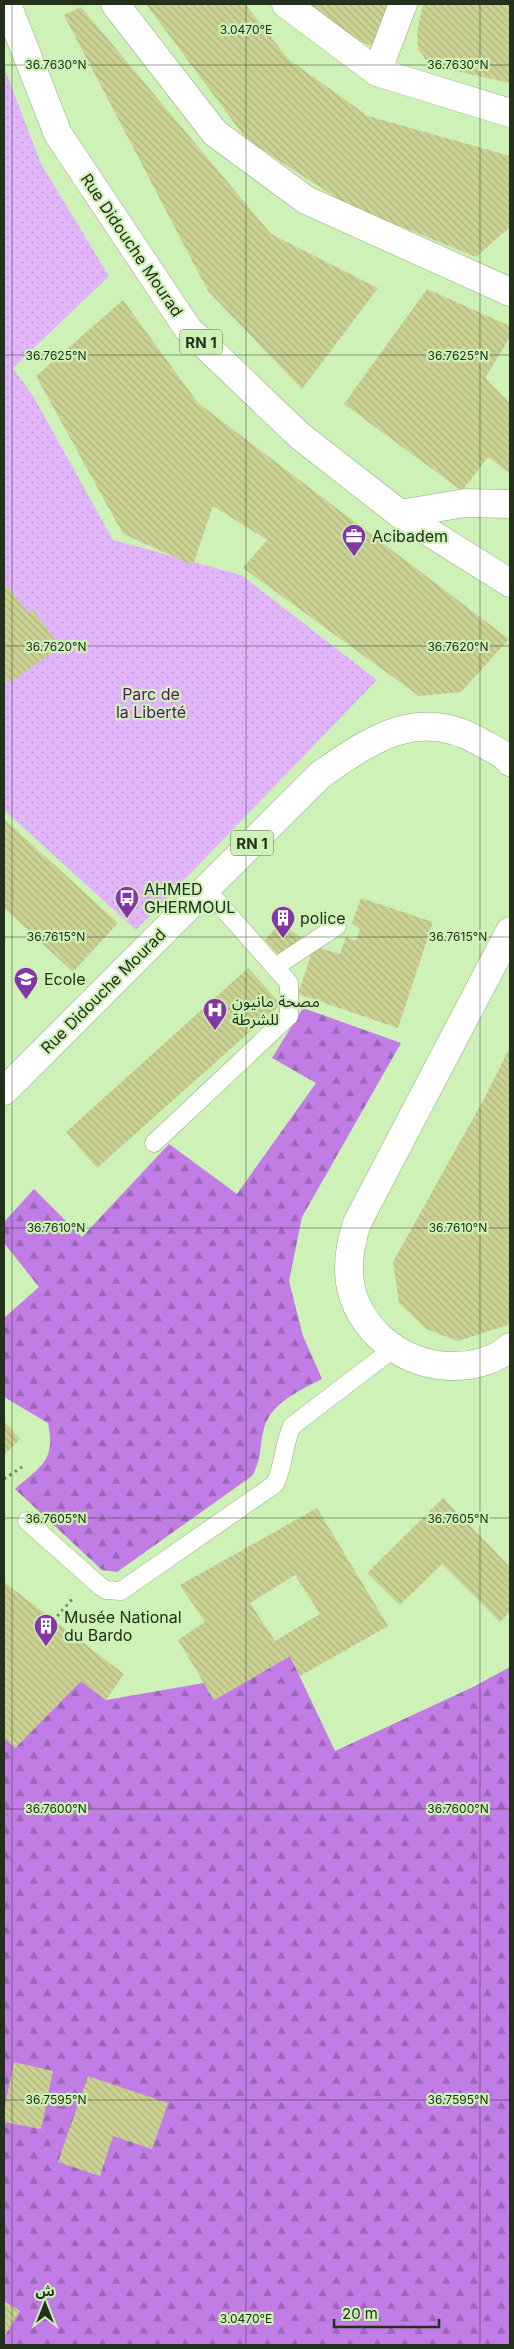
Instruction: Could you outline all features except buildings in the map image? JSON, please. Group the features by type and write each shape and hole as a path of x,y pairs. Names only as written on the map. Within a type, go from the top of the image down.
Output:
{"main road":[{"name":"Rue Didouche Mourad","path":"7,4 58,134 188,329 300,436 400,514 510,583"},
{"path":"115,4 215,133 306,200 510,292"},
{"path":"286,4 377,72 510,113"},
{"path":"377,72 403,4"},
{"path":"400,514 465,503 510,504"},
{"name":"Rue Didouche Mourad","path":"4,1091 320,775 365,744 386,733 409,728 433,727 456,731 478,740 510,762"},
{"path":"510,931 357,1223 350,1246 348,1269 352,1293 362,1314 375,1333 394,1349 414,1360 437,1366 461,1366 484,1361 510,1347"},
{"name":"Rue Didouche Mourad","path":"4,1078 33,1060"}],"lane":[{"path":"154,1143 289,1016 289,983 206,889"},
{"path":"275,967 337,926"},
{"path":"27,1521 100,1586 106,1590 121,1592 275,1484 292,1426 394,1349"}],"path":[{"path":"4,1480 22,1467"}],"green space":[{"name":"Parc de la Liberté","path":"4,67 41,164 109,276 13,368 33,396 113,540 241,575 377,680 136,930 4,810"},
{"path":"303,1008 401,1043 302,1217 289,1281 303,1336 322,1379 286,1399 272,1413 266,1422 259,1459 252,1476 117,1572 102,1570 15,1489 44,1462 48,1455 50,1436 48,1423 4,1397 4,1318 39,1287 4,1243 4,1222 34,1189 82,1237 169,1144 237,1194 316,1083 272,1058"},
{"path":"290,1656 335,1751 473,1687 510,1667 510,2345 4,2345 4,1737 15,1748 81,1681 106,1700 204,1683 214,1700"}],"place":[{"name":"Acibadem","path":"354,557"},
{"name":"AHMED GHERMOUL","path":"127,919"},
{"name":"police","path":"283,939"},
{"name":"Ecole","path":"26,1000"},
{"name":"مصحة مانيون للشرطة","path":"215,1031"},
{"name":"Musée National du Bardo","path":"46,1647"}]}
